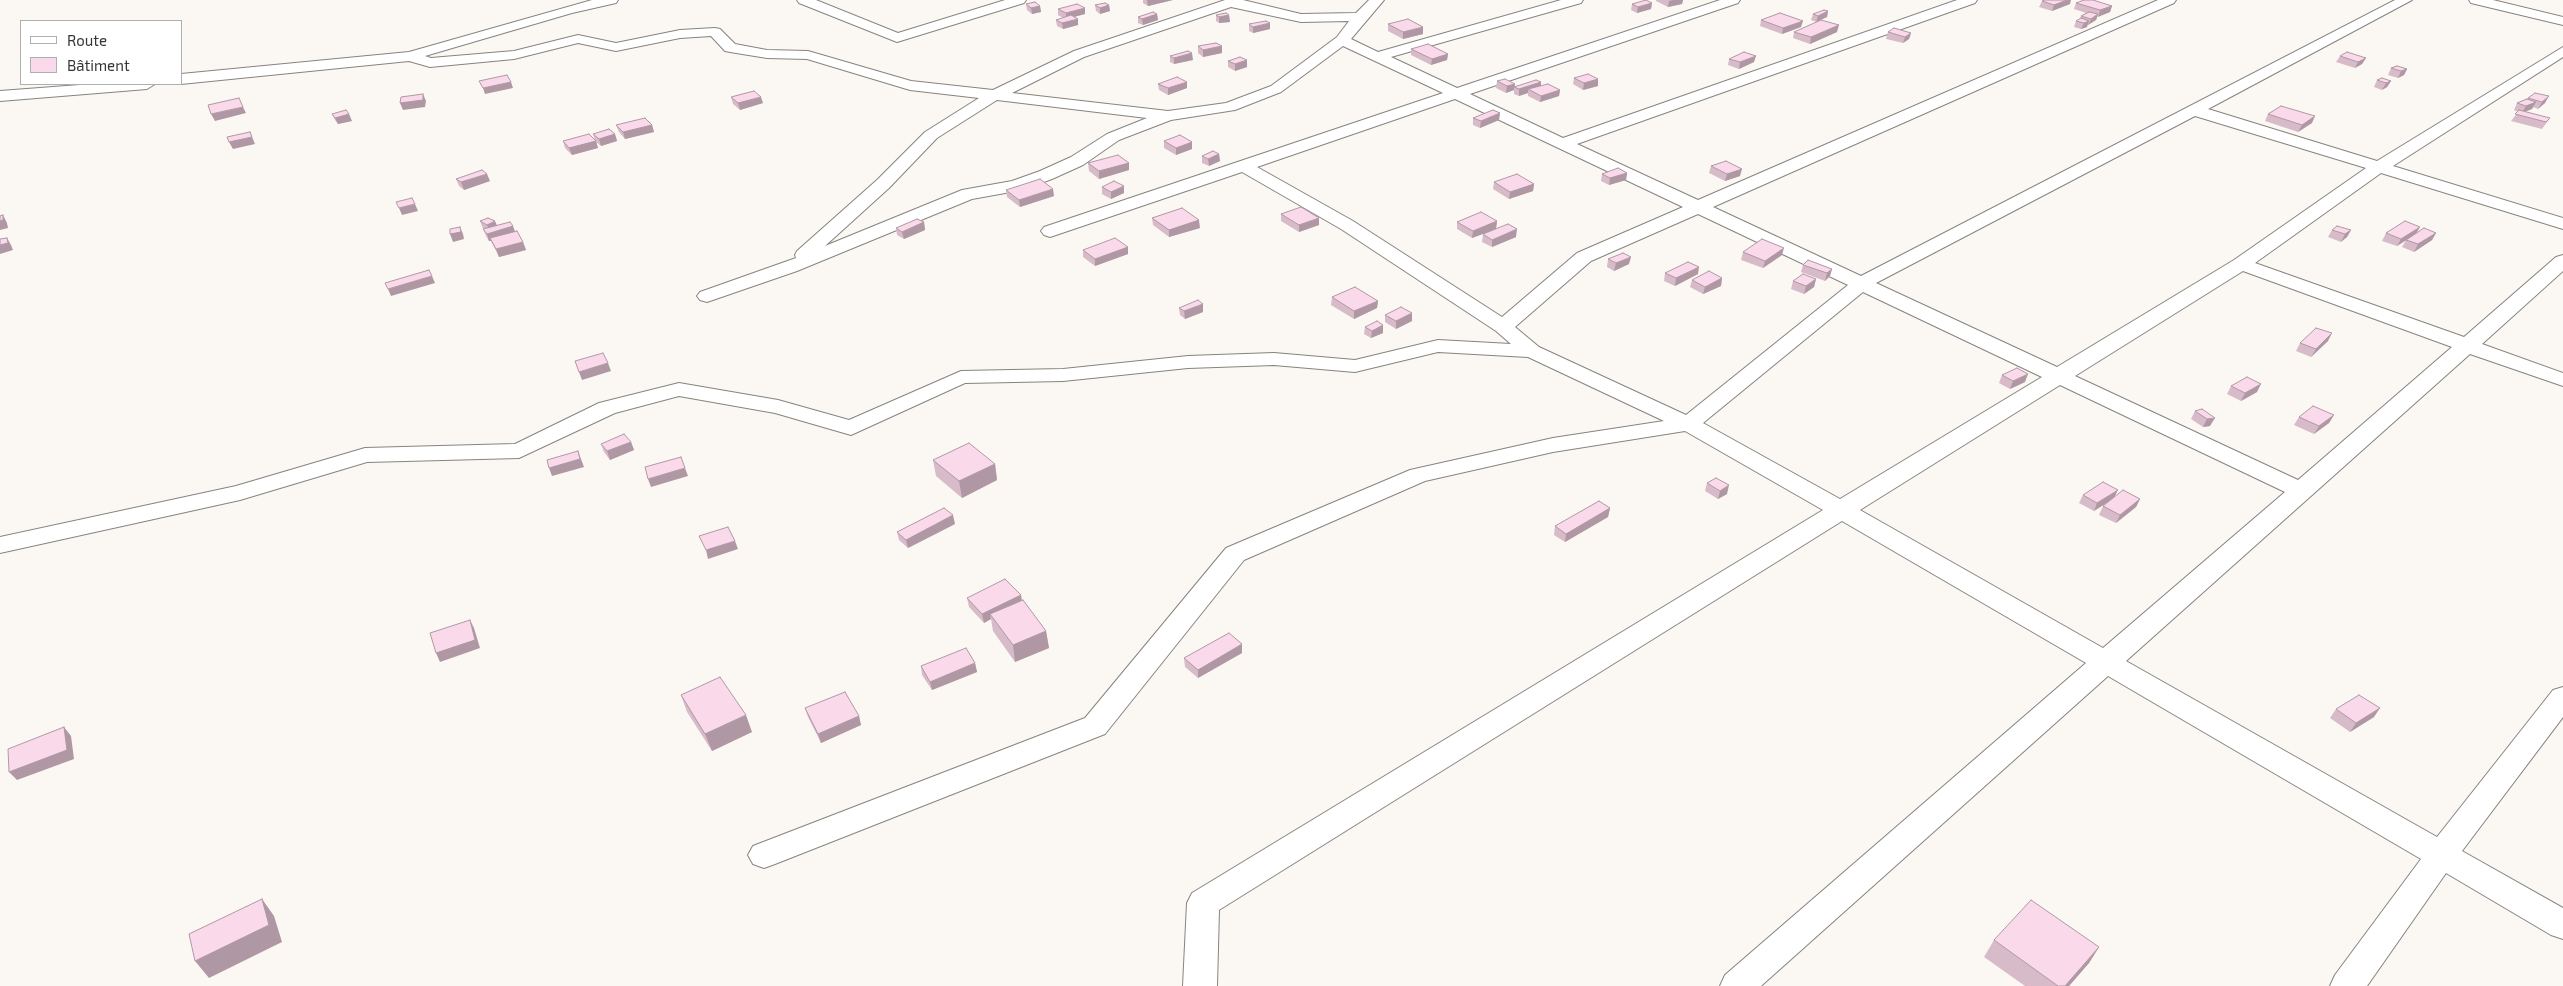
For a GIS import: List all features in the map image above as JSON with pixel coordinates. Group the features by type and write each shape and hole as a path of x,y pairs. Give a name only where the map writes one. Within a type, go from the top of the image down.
{"street":[{"path":"182,80 410,56 569,9 611,0"},
{"path":"804,0 897,38 1020,0"},
{"path":"707,296 790,267 968,194 1016,186 1046,175 1077,160 1113,137 1168,116 1228,107 1276,89 1342,40 1360,17 1377,0"},
{"path":"1379,56 1576,0"},
{"path":"1050,231 1733,0"},
{"path":"1564,143 1970,0"},
{"path":"1502,327 1584,257 2169,0"},
{"path":"764,855 1095,726 1235,554 1418,475 1553,444 1688,424 1862,283 2405,0"},
{"path":"2476,0 2563,21"},
{"path":"790,267 883,184 931,135 993,96 1079,54 1233,1 1301,18 1360,17"},
{"path":"410,56 430,63 514,55 578,39 616,48 680,34 716,32 730,48 767,54 808,55 910,85 1168,116"},
{"path":"1342,40 2303,491"},
{"path":"1200,986 1203,903 2241,264 2379,168 2563,51"},
{"path":"0,96 139,85"},
{"path":"9,110 122,87"},
{"path":"2194,110 2563,224"},
{"path":"1244,166 1347,225 1502,327 1532,351 1688,424 2563,925"},
{"path":"1737,986 2563,261"},
{"path":"2241,264 2563,380"},
{"path":"0,545 240,492 365,455 519,451 607,408 679,389 778,407 851,428 961,377 1063,375 1188,362 1274,359 1355,366 1438,346 1532,351"},
{"path":"2347,986 2441,855 2563,697"}],"building":[{"path":"1646,0 1652,3 1638,7 1632,4"},
{"path":"2067,0 2054,5 2042,1"},
{"path":"2084,0 2093,0 2112,6 2100,10 2076,3"},
{"path":"1035,2 1040,6 1031,8 1026,4"},
{"path":"1105,3 1109,5 1100,8 1095,5"},
{"path":"1077,4 1085,8 1066,13 1058,9"},
{"path":"1824,10 1828,11 1818,16 1813,14"},
{"path":"1153,12 1157,14 1142,19 1138,17"},
{"path":"2089,12 2098,14 2091,19 2081,16"},
{"path":"1226,13 1229,15 1219,17 1216,15"},
{"path":"1780,13 1803,21 1783,28 1761,20"},
{"path":"1071,15 1078,19 1062,23 1056,20"},
{"path":"2081,18 2089,21 2084,23 2076,21"},
{"path":"1408,19 1423,27 1403,32 1388,24"},
{"path":"1821,20 1839,25 1811,37 1794,32"},
{"path":"1266,21 1270,23 1253,27 1249,24"},
{"path":"1894,28 1911,33 1905,37 1888,32"},
{"path":"1216,43 1222,46 1203,50 1198,46"},
{"path":"1428,44 1448,54 1432,59 1411,49"},
{"path":"1188,51 1192,53 1174,58 1170,56"},
{"path":"1744,52 1756,56 1740,62 1729,59"},
{"path":"2347,52 2366,58 2358,62 2340,56"},
{"path":"1240,57 1247,60 1235,64 1228,61"},
{"path":"2397,66 2407,69 2401,71 2391,68"},
{"path":"1588,74 1598,79 1584,83 1574,78"},
{"path":"507,75 511,82 483,88 479,81"},
{"path":"1177,77 1187,82 1168,88 1158,84"},
{"path":"2382,78 2391,81 2386,83 2377,80"},
{"path":"1505,79 1515,84 1507,86 1497,81"},
{"path":"1536,80 1541,82 1519,89 1514,87"},
{"path":"1548,84 1560,90 1541,96 1528,89"},
{"path":"754,91 761,97 738,103 731,97"},
{"path":"2535,93 2549,96 2542,102 2528,98"},
{"path":"423,94 423,100 400,103 401,97"},
{"path":"239,98 243,107 211,114 208,105"},
{"path":"2527,99 2536,102 2526,106 2517,103"},
{"path":"2281,106 2315,116 2302,125 2268,114"},
{"path":"346,110 349,114 335,118 332,114"},
{"path":"1493,110 1500,113 1481,121 1473,118"},
{"path":"2519,110 2550,118 2546,122 2515,114"},
{"path":"645,118 652,125 623,132 616,125"},
{"path":"609,129 615,134 599,139 593,134"},
{"path":"250,132 252,137 229,142 227,137"},
{"path":"589,134 596,141 569,148 563,141"},
{"path":"1180,135 1192,142 1176,148 1164,141"},
{"path":"1213,151 1219,154 1208,159 1202,156"},
{"path":"1118,155 1129,163 1099,171 1088,163"},
{"path":"1726,161 1742,169 1727,174 1711,166"},
{"path":"1618,168 1627,173 1610,178 1602,174"},
{"path":"482,170 487,174 461,182 456,179"},
{"path":"1517,174 1534,184 1510,192 1494,182"},
{"path":"1040,179 1053,189 1019,200 1006,190"},
{"path":"1114,181 1124,186 1111,192 1102,187"},
{"path":"412,198 415,204 399,208 396,202"},
{"path":"1301,207 1319,218 1299,225 1281,214"},
{"path":"1182,208 1199,220 1169,230 1152,218"},
{"path":"1481,212 1497,221 1473,231 1457,222"},
{"path":"488,218 495,221 487,225 480,221"},
{"path":"917,219 924,222 902,232 896,228"},
{"path":"2405,221 2420,227 2401,239 2386,233"},
{"path":"510,222 513,226 487,234 483,229"},
{"path":"1508,224 1517,229 1492,240 1483,234"},
{"path":"2337,226 2351,230 2345,234 2332,230"},
{"path":"460,227 461,232 450,234 450,229"},
{"path":"2424,228 2436,233 2418,244 2406,240"},
{"path":"517,231 523,242 496,249 490,238"},
{"path":"7,238 8,243 0,245 0,239"},
{"path":"1115,238 1128,247 1095,259 1083,250"},
{"path":"1762,239 1784,248 1765,261 1743,252"},
{"path":"1623,253 1631,257 1616,263 1608,259"},
{"path":"1808,260 1832,269 1827,273 1803,265"},
{"path":"1688,262 1699,267 1676,278 1665,273"},
{"path":"429,270 432,276 388,289 385,283"},
{"path":"1709,271 1722,278 1705,287 1692,280"},
{"path":"1803,274 1816,279 1806,286 1793,281"},
{"path":"1355,287 1378,301 1354,311 1332,297"},
{"path":"1198,300 1203,304 1184,311 1179,308"},
{"path":"1401,307 1412,313 1396,321 1385,315"},
{"path":"1377,321 1383,325 1372,331 1365,327"},
{"path":"2316,328 2332,333 2316,349 2300,343"},
{"path":"603,353 608,363 579,372 575,361"},
{"path":"2017,368 2028,374 2013,381 2002,375"},
{"path":"2247,377 2261,384 2245,393 2231,386"},
{"path":"2313,406 2334,415 2319,426 2299,417"},
{"path":"2202,409 2215,418 2207,419 2195,411"},
{"path":"624,434 631,442 607,451 601,444"},
{"path":"969,443 995,464 959,481 933,460"},
{"path":"578,451 580,459 549,468 547,460"},
{"path":"681,457 685,468 648,479 645,467"},
{"path":"1716,478 1729,485 1720,491 1707,483"},
{"path":"2103,482 2118,490 2097,503 2083,495"},
{"path":"2123,490 2140,499 2120,515 2103,506"},
{"path":"1599,501 1610,508 1566,534 1555,526"},
{"path":"944,508 953,515 906,540 897,532"},
{"path":"728,527 735,541 706,550 699,536"},
{"path":"1005,579 1021,595 982,614 967,598"},
{"path":"1023,600 1046,631 1013,645 990,614"},
{"path":"470,620 475,640 436,653 430,633"},
{"path":"1229,633 1242,644 1198,670 1184,658"},
{"path":"966,648 975,663 930,682 921,666"},
{"path":"720,677 746,715 705,734 681,695"},
{"path":"845,692 859,716 818,734 805,708"},
{"path":"2359,695 2380,708 2356,723 2336,709"},
{"path":"64,727 67,750 9,772 8,749"},
{"path":"262,899 269,925 195,961 189,934"},
{"path":"2031,900 2099,947 2065,986 2058,986 1994,940"}]}
